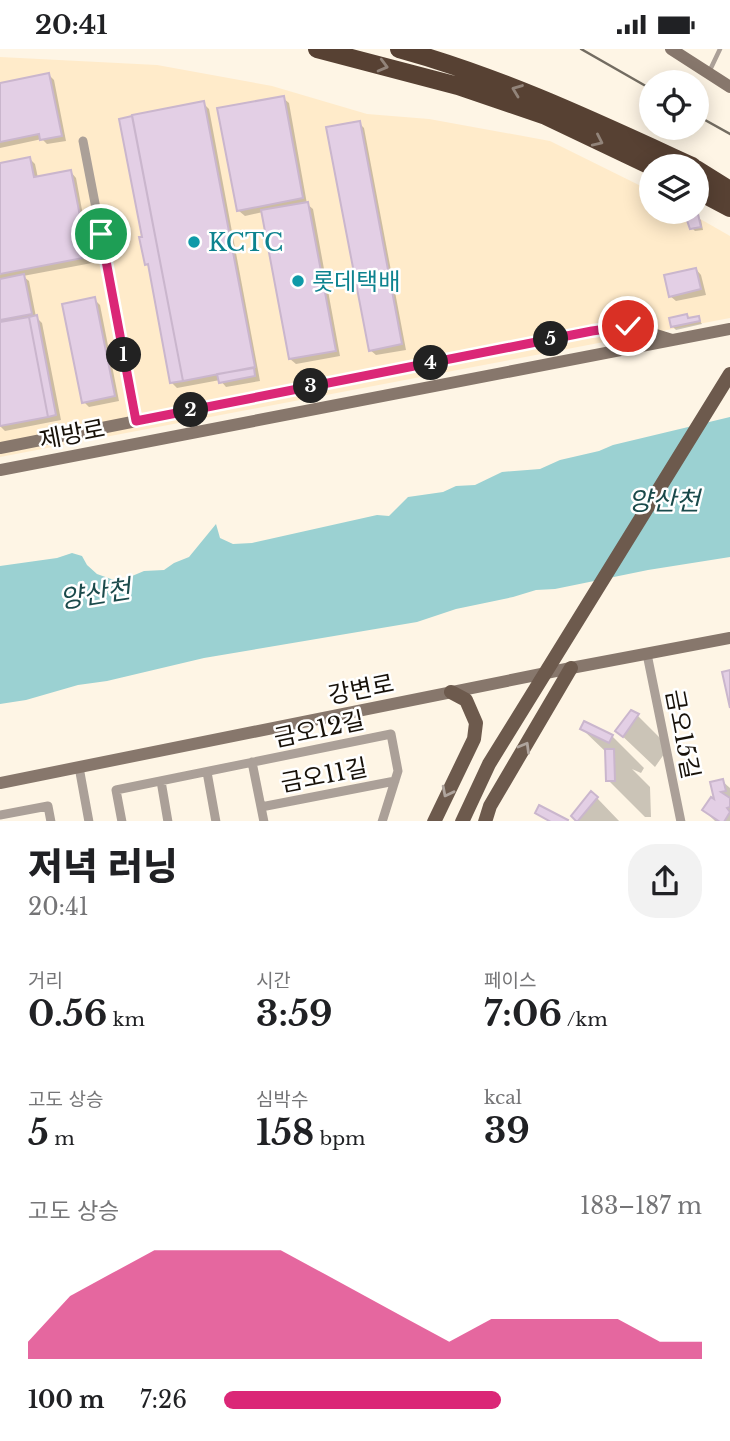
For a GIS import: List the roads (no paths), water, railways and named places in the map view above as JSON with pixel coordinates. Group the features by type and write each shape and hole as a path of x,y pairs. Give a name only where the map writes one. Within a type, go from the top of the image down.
{"highway":[{"path":"317,49 458,86 533,112 639,161"},
{"path":"399,49 445,61 572,111 666,154"},
{"path":"709,177 730,190"},
{"path":"709,197 730,208"}],"main road":[{"path":"462,821 489,764 730,374"},
{"path":"485,821 490,806 571,668"},
{"path":"434,821 474,739 476,723 466,700 451,692"}],"street":[{"path":"671,49 702,70"},
{"path":"709,75 730,87"},
{"path":"83,141 136,421"},
{"path":"0,448 592,331 628,326 673,340"},
{"name":"제방로","path":"0,470 730,329"},
{"name":"강변로","path":"0,783 730,638"},
{"name":"금오15길","path":"647,654 681,821"},
{"name":"금오12길","path":"122,821 116,790 391,734 398,771 382,821"},
{"name":"금오11길","path":"252,762 264,821"},
{"path":"79,767 89,821"},
{"path":"207,772 216,821"},
{"path":"161,781 168,821"},
{"name":"금오11길","path":"261,807 395,781"},
{"path":"0,815 48,806 51,821"}],"lane":[{"path":"709,72 720,49"}],"water":[{"name":"양산천","path":"730,417 730,557 555,589 536,590 456,609 417,622 204,658 0,704 0,566 57,558 72,553 82,556 97,574 111,579 125,579 144,571 164,570 189,557 216,524 220,538 233,544 252,543 377,515 389,516 408,497 443,492 456,486 475,485 502,472 540,469 560,460 613,445"}],"railway":[{"path":"581,49 639,82"},
{"path":"709,122 730,134"}],"place":[{"name":"KCTC","path":"194,242"},
{"name":"롯데택배","path":"298,281"}]}
